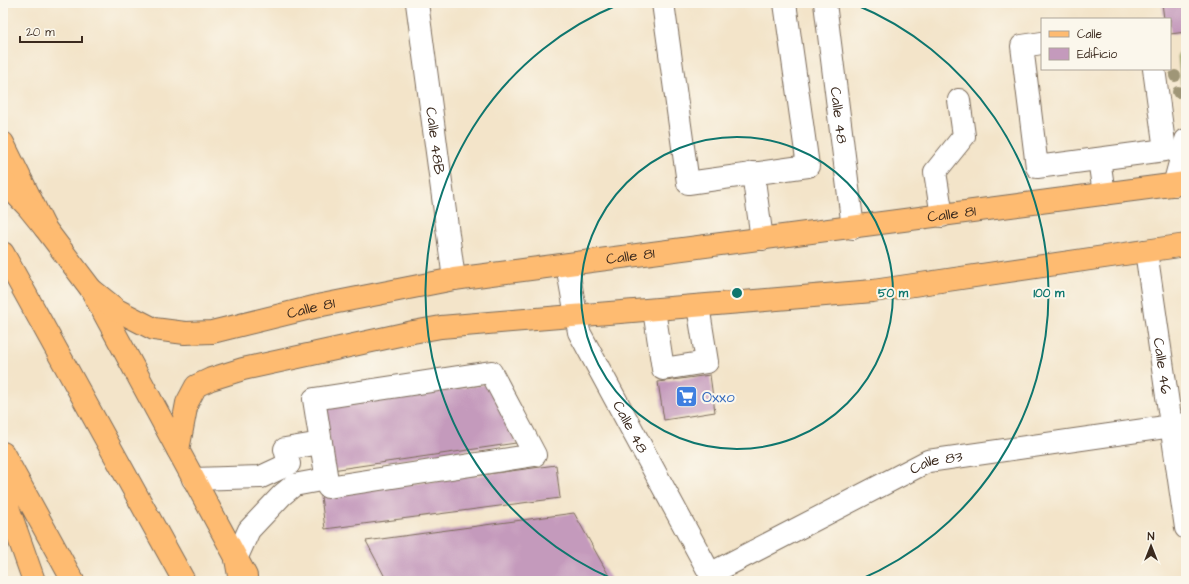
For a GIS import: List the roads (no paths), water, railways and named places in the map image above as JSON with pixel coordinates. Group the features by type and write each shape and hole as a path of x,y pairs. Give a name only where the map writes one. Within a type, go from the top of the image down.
{"main road":[{"path":"3,143 45,228"},
{"path":"3,182 45,228 90,289 248,581"},
{"name":"Calle 81","path":"90,289 117,310 154,329 185,333 212,332 322,305 454,279 1180,184"},
{"path":"178,450 187,403 196,386 211,379 242,369 440,327 873,291 1186,245"},
{"path":"3,253 184,581"},
{"path":"3,454 73,581"},
{"path":"3,493 34,581"},
{"path":"236,559 240,581"}],"street":[{"name":"Calle 48B","path":"417,3 454,279"},
{"path":"663,3 688,183 808,166 786,3"},
{"name":"Calle 48","path":"824,3 852,228"},
{"path":"1041,43 1022,46 1037,167 1165,150 1154,70"},
{"path":"942,216 936,172 964,136 959,100"},
{"path":"1180,184 1186,140"},
{"path":"1100,158 1104,194"},
{"path":"753,173 762,239"},
{"name":"Calle 46","path":"1146,251 1179,425 1186,528"},
{"name":"Calle 48","path":"567,265 579,332 712,577"},
{"path":"654,310 663,369 707,362 698,306"},
{"path":"491,372 534,455 328,487 326,479 314,399 491,372"},
{"name":"Calle 83","path":"712,577 928,461 1179,425"},
{"path":"193,479 261,477 288,464 285,449 321,443"},
{"path":"236,559 249,530 282,495 294,485 326,479"}],"place":[{"name":"Oxxo","path":"687,397"}]}
